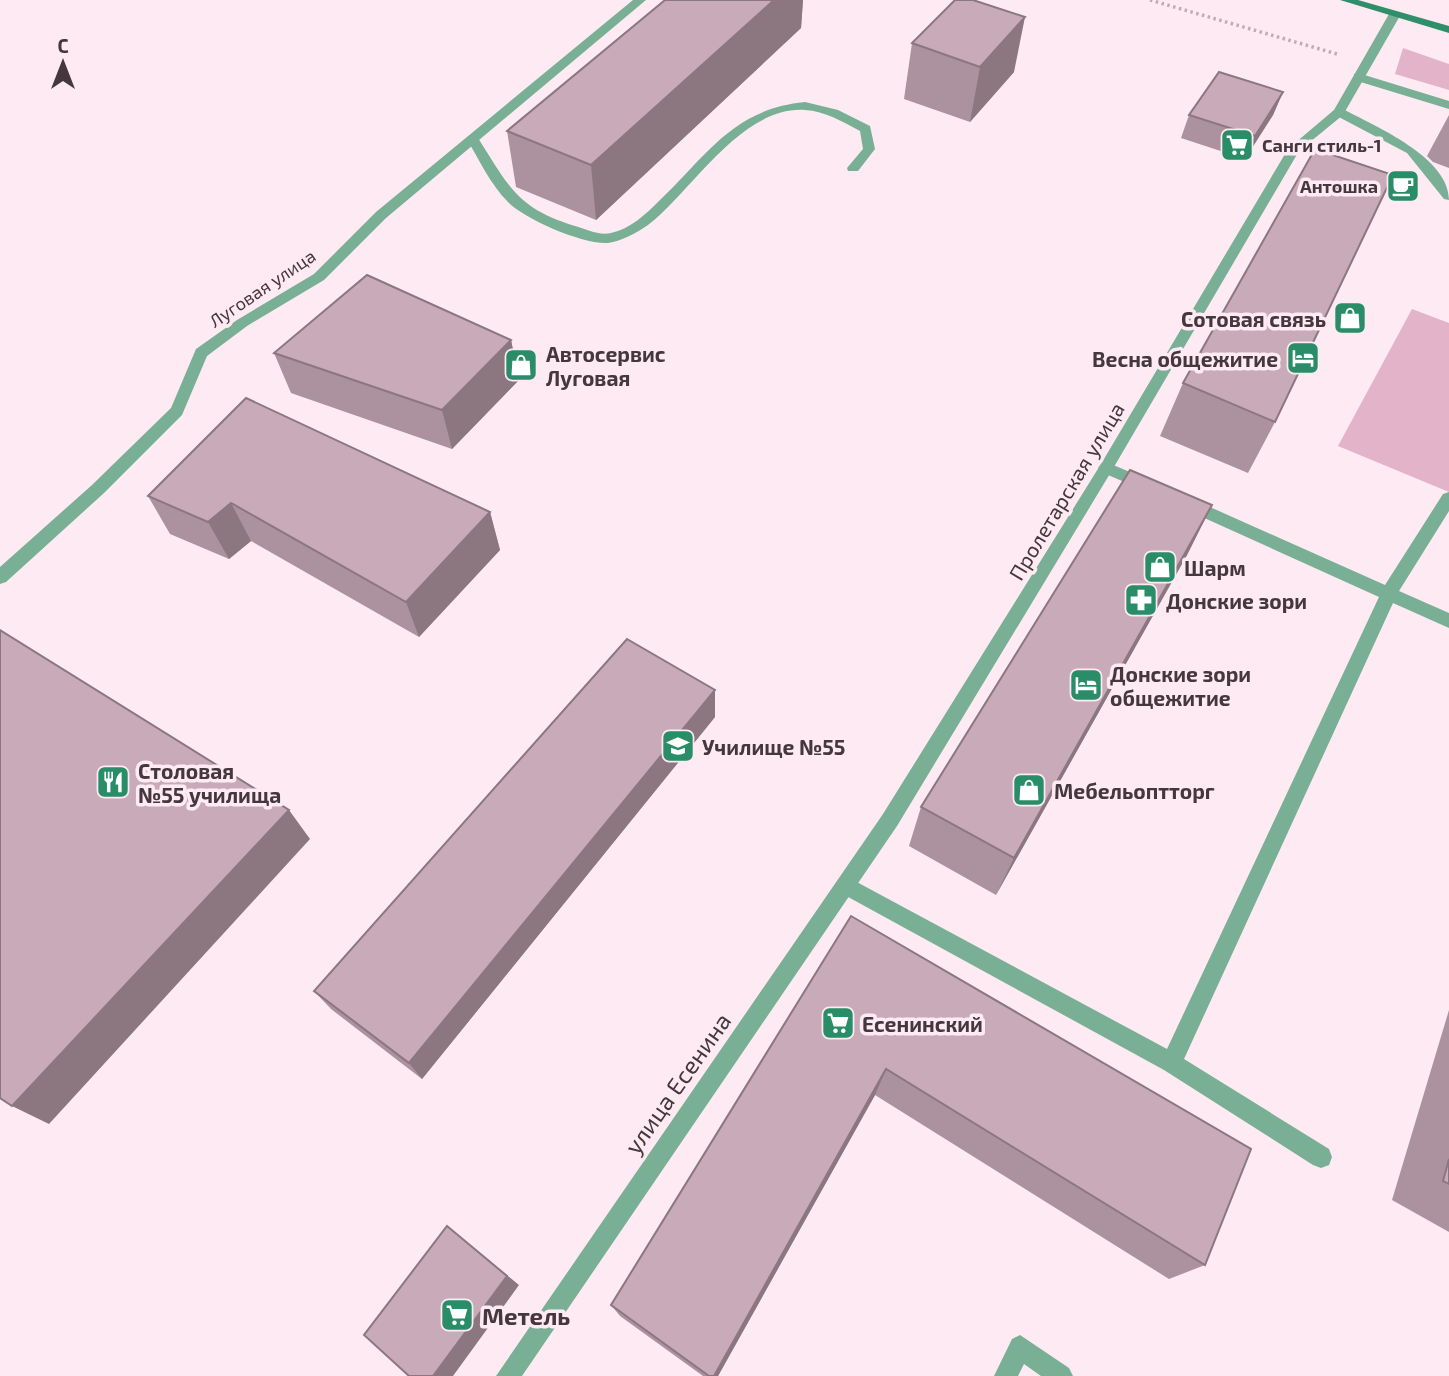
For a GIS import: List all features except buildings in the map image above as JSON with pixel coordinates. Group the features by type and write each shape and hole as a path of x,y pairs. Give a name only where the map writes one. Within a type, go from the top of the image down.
{"main road":[{"path":"1346,0 1449,30"}],"street":[{"name":"Луговая улица","path":"0,577 98,489 177,411 201,352 242,323 319,277 381,215 640,0"},
{"name":"Пролетарская улица","path":"890,820 1106,468 1294,149 1339,111 1395,13"},
{"path":"1362,70 1449,105"},
{"path":"472,138 511,201 540,222 607,239 644,225 741,125 766,111 808,106 844,115 866,129 869,149 853,168"},
{"path":"1339,111 1411,150 1449,196"},
{"path":"1106,468 1449,621"},
{"path":"1171,1063 1389,593 1449,498"},
{"name":"улица Есенина","path":"509,1376 890,820"},
{"path":"846,886 1171,1063 1321,1157"},
{"path":"1006,1376 1020,1347 1061,1376"}],"path":[{"path":"1150,0 1362,70"}],"shaded area":[{"path":"1403,48 1449,64 1449,90 1395,74"},
{"path":"1412,309 1449,323 1449,492 1338,446"}],"place":[{"name":"Санги стиль-1","path":"1237,145"},
{"name":"Антошка","path":"1403,186"},
{"name":"Сотовая связь","path":"1350,318"},
{"name":"Весна общежитие","path":"1303,358"},
{"name":"Автосервис Луговая","path":"521,365"},
{"name":"Шарм","path":"1160,567"},
{"name":"Донские зори","path":"1141,600"},
{"name":"Донские зори общежитие","path":"1086,685"},
{"name":"Училище №55","path":"678,746"},
{"name":"Столовая №55 училища","path":"113,782"},
{"name":"Мебельоптторг","path":"1029,790"},
{"name":"Есенинский","path":"838,1023"},
{"name":"Метель","path":"457,1315"}]}
